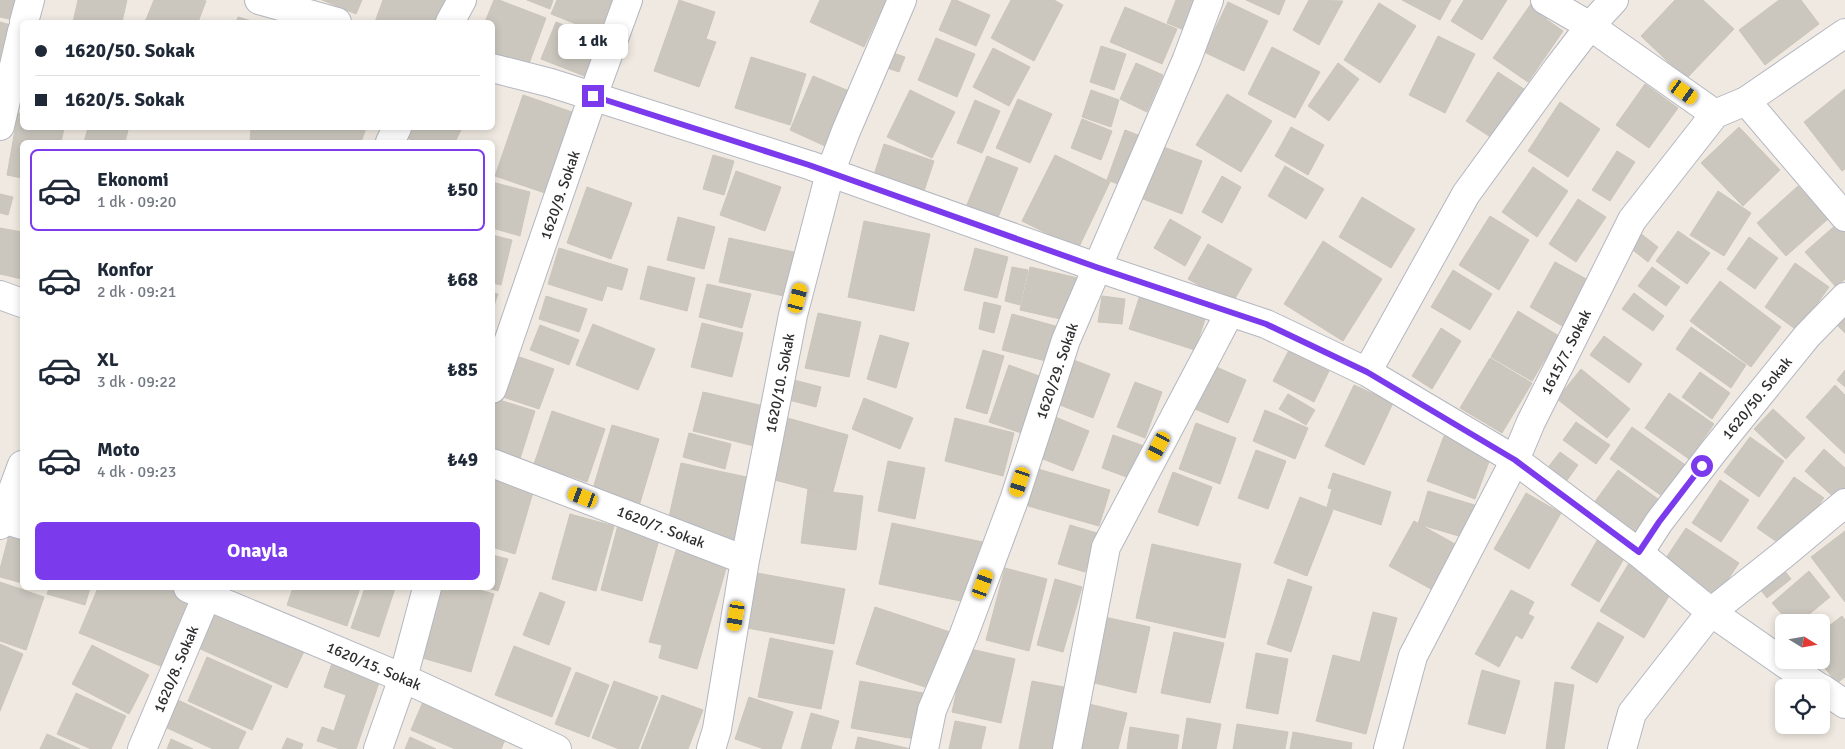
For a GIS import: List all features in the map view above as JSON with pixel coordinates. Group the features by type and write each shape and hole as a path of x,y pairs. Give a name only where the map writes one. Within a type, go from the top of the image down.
{"street":[{"path":"25,20 30,0"},
{"path":"259,0 331,20"},
{"path":"451,20 462,0"},
{"name":"1620/9. Sokak","path":"495,381 628,0"},
{"name":"1620/10. Sokak","path":"711,749 717,729 745,560 794,315 830,173 902,0"},
{"name":"1620/29. Sokak","path":"924,749 932,710 971,616 1014,500 1066,340 1186,59 1209,0"},
{"path":"1545,0 1590,26 1715,114"},
{"path":"1367,372 1466,194 1590,26 1614,0"},
{"name":"1615/7. Sokak","path":"1388,749 1413,656 1515,460 1531,422 1632,220 1715,114 1746,101 1845,33"},
{"path":"0,126 20,40"},
{"path":"495,69 593,96 830,173 1096,267 1266,324 1367,372 1515,460 1639,552 1711,612 1808,679"},
{"path":"1746,101 1845,217"},
{"path":"0,295 20,302"},
{"name":"1620/50. Sokak","path":"1639,552 1659,522 1807,336 1845,297"},
{"path":"1067,749 1106,547 1230,312"},
{"name":"1620/7. Sokak","path":"495,463 745,560"},
{"path":"6,522 20,472"},
{"path":"1622,749 1632,712 1711,612 1845,503"},
{"name":"1620/15. Sokak","path":"201,590 402,678 557,749"},
{"name":"1620/8. Sokak","path":"142,749 201,590"},
{"path":"378,749 402,678 426,590"},
{"path":"1830,694 1845,704"}],"building":[{"path":"0,0 19,0 14,20 0,17"},
{"path":"78,0 127,0 122,20 73,20"},
{"path":"154,0 206,1 199,20 146,20"},
{"path":"322,0 362,0 356,14"},
{"path":"383,0 449,0 441,20 376,20"},
{"path":"494,0 499,0 546,18 527,69 495,57 495,20 486,20"},
{"path":"527,0 553,0 550,9"},
{"path":"557,0 616,0 612,38 551,14"},
{"path":"679,0 715,12 706,39 716,42 699,87 654,71"},
{"path":"820,0 886,0 864,47 810,22"},
{"path":"952,0 990,15 976,46 939,30"},
{"path":"1011,0 1054,0 1063,5 1034,61 991,38"},
{"path":"1176,0 1193,0 1200,3 1189,32 1167,23"},
{"path":"1246,0 1285,0 1279,15"},
{"path":"1309,0 1343,1 1319,45 1293,30"},
{"path":"1402,0 1451,0 1440,20"},
{"path":"1464,0 1507,0 1482,40 1451,21"},
{"path":"1675,0 1703,0 1734,29 1686,79 1641,36"},
{"path":"1779,0 1801,0 1819,24 1765,65 1739,30"},
{"path":"1533,1 1550,13 1546,19 1563,31 1528,82 1493,58"},
{"path":"1228,2 1268,21 1244,71 1204,52"},
{"path":"1379,3 1416,26 1380,83 1344,60"},
{"path":"1125,7 1177,29 1162,64 1110,42"},
{"path":"238,17 248,20 237,20"},
{"path":"0,22 11,25 0,63"},
{"path":"556,22 602,40 587,77 541,59"},
{"path":"1438,36 1475,54 1445,113 1409,95"},
{"path":"936,38 975,54 957,97 918,80"},
{"path":"1101,46 1126,54 1114,90 1090,82"},
{"path":"1272,47 1320,72 1295,118 1248,94"},
{"path":"993,48 1030,67 1009,106 973,87"},
{"path":"893,53 905,57 899,72 887,68"},
{"path":"751,57 806,74 790,125 735,108"},
{"path":"1136,63 1163,75 1147,112 1120,99"},
{"path":"1338,63 1359,79 1329,121 1308,106"},
{"path":"1498,72 1527,91 1495,140 1466,121"},
{"path":"813,76 849,91 825,146 790,130"},
{"path":"1645,84 1678,108 1649,148 1616,125"},
{"path":"1845,89 1845,169 1842,171 1804,122"},
{"path":"910,90 955,112 932,158 887,137"},
{"path":"1091,90 1119,100 1111,127 1082,117"},
{"path":"1227,94 1272,121 1241,172 1196,145"},
{"path":"523,95 575,113 548,194 495,176"},
{"path":"1018,99 1052,114 1030,163 996,148"},
{"path":"975,100 1000,111 982,153 957,143"},
{"path":"1560,102 1600,129 1568,177 1528,151"},
{"path":"18,113 20,114 20,130 64,130 61,140 20,140 20,178 7,175"},
{"path":"1082,119 1112,131 1101,160 1071,148"},
{"path":"1291,127 1324,145 1308,175 1275,156"},
{"path":"1739,127 1780,170 1743,206 1701,163"},
{"path":"87,130 128,130 126,140 85,140"},
{"path":"251,130 365,130 362,140 250,140"},
{"path":"406,130 461,130 456,140 412,140 403,136"},
{"path":"1125,130 1143,137 1126,187 1107,180"},
{"path":"884,144 934,161 922,197 872,181"},
{"path":"1158,145 1202,161 1182,214 1138,197"},
{"path":"1617,151 1635,162 1610,201 1592,190"},
{"path":"713,155 734,161 724,195 703,189"},
{"path":"1055,155 1110,182 1078,249 1022,221"},
{"path":"987,156 1018,168 997,220 966,207"},
{"path":"1285,166 1324,189 1306,219 1268,196"},
{"path":"1533,167 1568,191 1537,237 1502,212"},
{"path":"736,171 781,187 765,231 720,215"},
{"path":"1222,176 1241,187 1222,223 1202,212"},
{"path":"495,183 530,192 520,236 495,229"},
{"path":"1798,186 1828,219 1786,256 1757,223"},
{"path":"587,187 632,203 611,259 567,243"},
{"path":"1718,191 1751,213 1724,256 1690,235"},
{"path":"0,194 13,197 8,215 0,213"},
{"path":"1362,197 1415,229 1391,268 1339,237"},
{"path":"1578,199 1606,217 1576,262 1549,244"},
{"path":"1490,216 1529,240 1499,290 1459,265"},
{"path":"678,217 715,227 704,269 667,260"},
{"path":"1170,219 1201,237 1185,266 1154,248"},
{"path":"864,221 930,234 914,311 848,297"},
{"path":"1838,223 1845,231 1845,279 1836,287 1805,252"},
{"path":"0,228 20,232 20,279 0,274"},
{"path":"1678,231 1710,253 1687,284 1656,261"},
{"path":"1640,233 1658,247 1648,262 1629,247"},
{"path":"495,236 512,240 501,285 495,284"},
{"path":"1749,237 1778,258 1755,289 1727,269"},
{"path":"729,238 794,252 784,296 719,282"},
{"path":"1323,241 1382,279 1343,341 1284,304"},
{"path":"1208,244 1252,269 1232,304 1188,279"},
{"path":"559,248 628,269 622,290 607,286 602,301 548,284"},
{"path":"975,248 1008,257 997,298 964,290"},
{"path":"1555,262 1590,281 1564,327 1530,307"},
{"path":"1795,263 1829,287 1798,331 1765,307"},
{"path":"648,266 695,278 687,311 640,299"},
{"path":"1012,267 1028,270 1020,305 1005,301"},
{"path":"1030,267 1078,278 1069,321 1020,310"},
{"path":"1652,267 1680,287 1666,306 1638,286"},
{"path":"1453,270 1492,294 1470,330 1431,307"},
{"path":"1720,281 1781,327 1751,367 1690,321"},
{"path":"707,284 751,294 742,328 699,317"},
{"path":"1141,292 1207,313 1195,350 1129,329"},
{"path":"1634,293 1664,316 1653,331 1622,309"},
{"path":"546,296 587,309 579,332 539,319"},
{"path":"1102,296 1125,299 1122,324 1098,322"},
{"path":"984,302 1001,306 994,333 979,329"},
{"path":"1518,311 1559,336 1532,381 1491,357"},
{"path":"818,313 861,322 849,377 805,368"},
{"path":"1012,314 1059,327 1050,362 1002,350"},
{"path":"1845,315 1845,333 1836,324"},
{"path":"702,323 743,333 732,377 691,367"},
{"path":"593,324 655,349 638,390 576,365"},
{"path":"540,325 579,340 569,365 530,350"},
{"path":"1691,327 1746,365 1731,388 1676,349"},
{"path":"1441,328 1461,341 1432,389 1412,376"},
{"path":"880,335 909,343 896,388 867,379"},
{"path":"1604,336 1642,364 1629,383 1590,355"},
{"path":"983,350 1004,356 987,414 966,408"},
{"path":"1289,350 1329,371 1314,402 1273,381"},
{"path":"514,355 554,369 539,409 500,396"},
{"path":"1490,358 1532,383 1502,433 1460,408"},
{"path":"1071,359 1110,374 1093,418 1055,403"},
{"path":"1009,365 1050,380 1030,436 989,422"},
{"path":"1214,366 1246,380 1228,423 1195,409"},
{"path":"1581,369 1630,409 1607,438 1557,399"},
{"path":"1845,370 1845,387 1837,380"},
{"path":"1700,372 1730,393 1712,419 1682,397"},
{"path":"794,380 821,387 816,407 789,400"},
{"path":"1135,382 1162,392 1145,438 1117,427"},
{"path":"1354,385 1393,403 1364,465 1325,446"},
{"path":"1835,385 1845,395 1845,454 1806,417"},
{"path":"703,392 764,406 754,446 693,431"},
{"path":"1669,393 1714,424 1689,459 1645,428"},
{"path":"1288,394 1315,410 1306,425 1279,409"},
{"path":"864,398 913,418 900,449 852,429"},
{"path":"495,399 535,411 519,462 495,455"},
{"path":"1773,409 1805,438 1786,459 1754,429"},
{"path":"1265,410 1308,428 1295,459 1253,441"},
{"path":"552,411 605,429 587,482 534,464"},
{"path":"1053,416 1089,431 1073,471 1038,457"},
{"path":"784,417 848,435 832,495 767,478"},
{"path":"955,418 1014,433 1003,476 945,461"},
{"path":"1576,422 1610,445 1596,464 1563,440"},
{"path":"1196,423 1236,438 1220,484 1179,469"},
{"path":"612,425 659,439 639,506 592,492"},
{"path":"1632,427 1691,469 1669,501 1610,459"},
{"path":"689,433 731,444 725,469 683,457"},
{"path":"1113,435 1144,446 1132,479 1102,468"},
{"path":"1444,436 1492,454 1475,499 1427,481"},
{"path":"1750,437 1784,461 1759,497 1724,472"},
{"path":"1824,449 1845,468 1845,491 1837,500 1805,471"},
{"path":"1256,450 1286,461 1268,509 1238,498"},
{"path":"1560,452 1578,465 1565,483 1546,470"},
{"path":"888,461 925,468 915,519 878,511"},
{"path":"681,463 751,478 737,542 667,526"},
{"path":"1038,469 1110,490 1099,526 1028,506"},
{"path":"1618,470 1658,499 1632,536 1591,507"},
{"path":"1173,472 1212,487 1198,526 1158,512"},
{"path":"1333,473 1391,492 1381,525 1327,507 1332,489 1328,488"},
{"path":"1794,477 1824,498 1787,549 1757,528"},
{"path":"495,478 534,489 515,554 495,548"},
{"path":"1720,480 1749,500 1721,542 1692,523"},
{"path":"808,489 863,496 856,550 801,543"},
{"path":"1428,491 1478,506 1469,539 1418,524"},
{"path":"1526,493 1561,513 1529,569 1494,549"},
{"path":"1300,497 1333,510 1307,576 1274,563"},
{"path":"570,514 614,526 596,591 552,579"},
{"path":"1414,521 1455,544 1431,589 1389,566"},
{"path":"892,523 983,542 970,603 879,584"},
{"path":"618,525 660,536 642,601 601,590"},
{"path":"1070,525 1097,533 1085,572 1058,564"},
{"path":"1686,528 1739,563 1717,596 1664,561"},
{"path":"10,531 20,534 20,582 0,577 0,569"},
{"path":"1845,531 1845,602 1811,557"},
{"path":"1598,539 1626,555 1599,602 1571,585"},
{"path":"1152,544 1241,564 1225,638 1136,618"},
{"path":"676,550 727,565 697,669 659,658 662,645 649,642"},
{"path":"495,556 508,559 498,591 495,590"},
{"path":"1631,560 1675,586 1644,638 1600,611"},
{"path":"1780,565 1791,579 1767,598 1756,584"},
{"path":"1005,568 1047,579 1029,651 986,640"},
{"path":"1809,571 1830,597 1810,614 1782,614 1772,603"},
{"path":"757,573 845,589 834,644 747,628"},
{"path":"1055,579 1082,587 1063,652 1037,645"},
{"path":"1288,579 1312,587 1291,652 1267,644"},
{"path":"0,582 44,597 26,650 0,641"},
{"path":"48,590 89,590 85,605 47,594"},
{"path":"97,590 176,590 197,599 168,669 79,633"},
{"path":"292,590 359,590 347,626 287,605"},
{"path":"364,590 394,590 379,637 351,628"},
{"path":"430,590 479,590 494,594 471,672 412,655"},
{"path":"1511,590 1534,602 1528,614 1534,617 1522,639 1516,635 1499,667 1475,654"},
{"path":"540,592 565,602 549,645 523,635"},
{"path":"214,606 306,647 287,688 196,647"},
{"path":"875,607 950,632 931,689 856,664"},
{"path":"1373,612 1397,618 1366,734 1316,721 1333,655 1360,662"},
{"path":"1100,616 1150,627 1136,693 1086,681"},
{"path":"1842,616 1845,620 1845,677 1837,683 1825,669 1830,669 1830,625"},
{"path":"1598,622 1624,637 1597,683 1571,668"},
{"path":"1174,632 1224,643 1210,703 1161,693"},
{"path":"770,638 833,651 821,709 758,697"},
{"path":"0,644 23,654 0,711"},
{"path":"92,645 149,675 129,714 72,684"},
{"path":"514,646 571,668 552,717 495,695"},
{"path":"966,648 1015,659 1001,723 952,712"},
{"path":"1256,653 1288,659 1278,714 1246,708"},
{"path":"207,657 272,686 252,730 188,701"},
{"path":"333,660 381,677 356,749 340,749 317,741 322,727 334,731 346,695 324,687"},
{"path":"1482,670 1520,681 1505,734 1468,724"},
{"path":"576,672 609,685 589,737 555,724"},
{"path":"614,681 658,697 638,749 619,749 592,738"},
{"path":"860,681 923,693 915,739 851,728"},
{"path":"1032,681 1069,688 1057,749 1019,749"},
{"path":"1555,682 1574,685 1564,749 1546,749"},
{"path":"76,693 126,716 111,749 91,749 57,734"},
{"path":"662,695 703,710 688,749 641,749"},
{"path":"425,697 508,733 501,749 455,749 411,730"},
{"path":"749,697 793,712 781,749 764,749 735,739"},
{"path":"178,700 246,732 238,749 213,749 165,727"},
{"path":"1089,704 1127,713 1118,749 1081,749"},
{"path":"811,713 839,721 831,749 801,749"},
{"path":"1187,718 1221,724 1216,749 1182,749"},
{"path":"955,721 986,727 981,749 949,749"},
{"path":"1237,724 1288,732 1285,749 1233,749"},
{"path":"1130,727 1179,735 1177,749 1127,749"},
{"path":"1293,732 1352,743 1351,749 1290,749"},
{"path":"47,734 80,749 40,749"},
{"path":"410,737 436,749 405,749"},
{"path":"858,737 911,749 855,749"},
{"path":"287,738 303,744 301,749 282,749"},
{"path":"171,739 193,749 167,749"}],"route":[{"path":"593,96 809,165 1096,267 1266,324 1367,372 1515,460 1639,552 1659,522 1702,466"}]}
